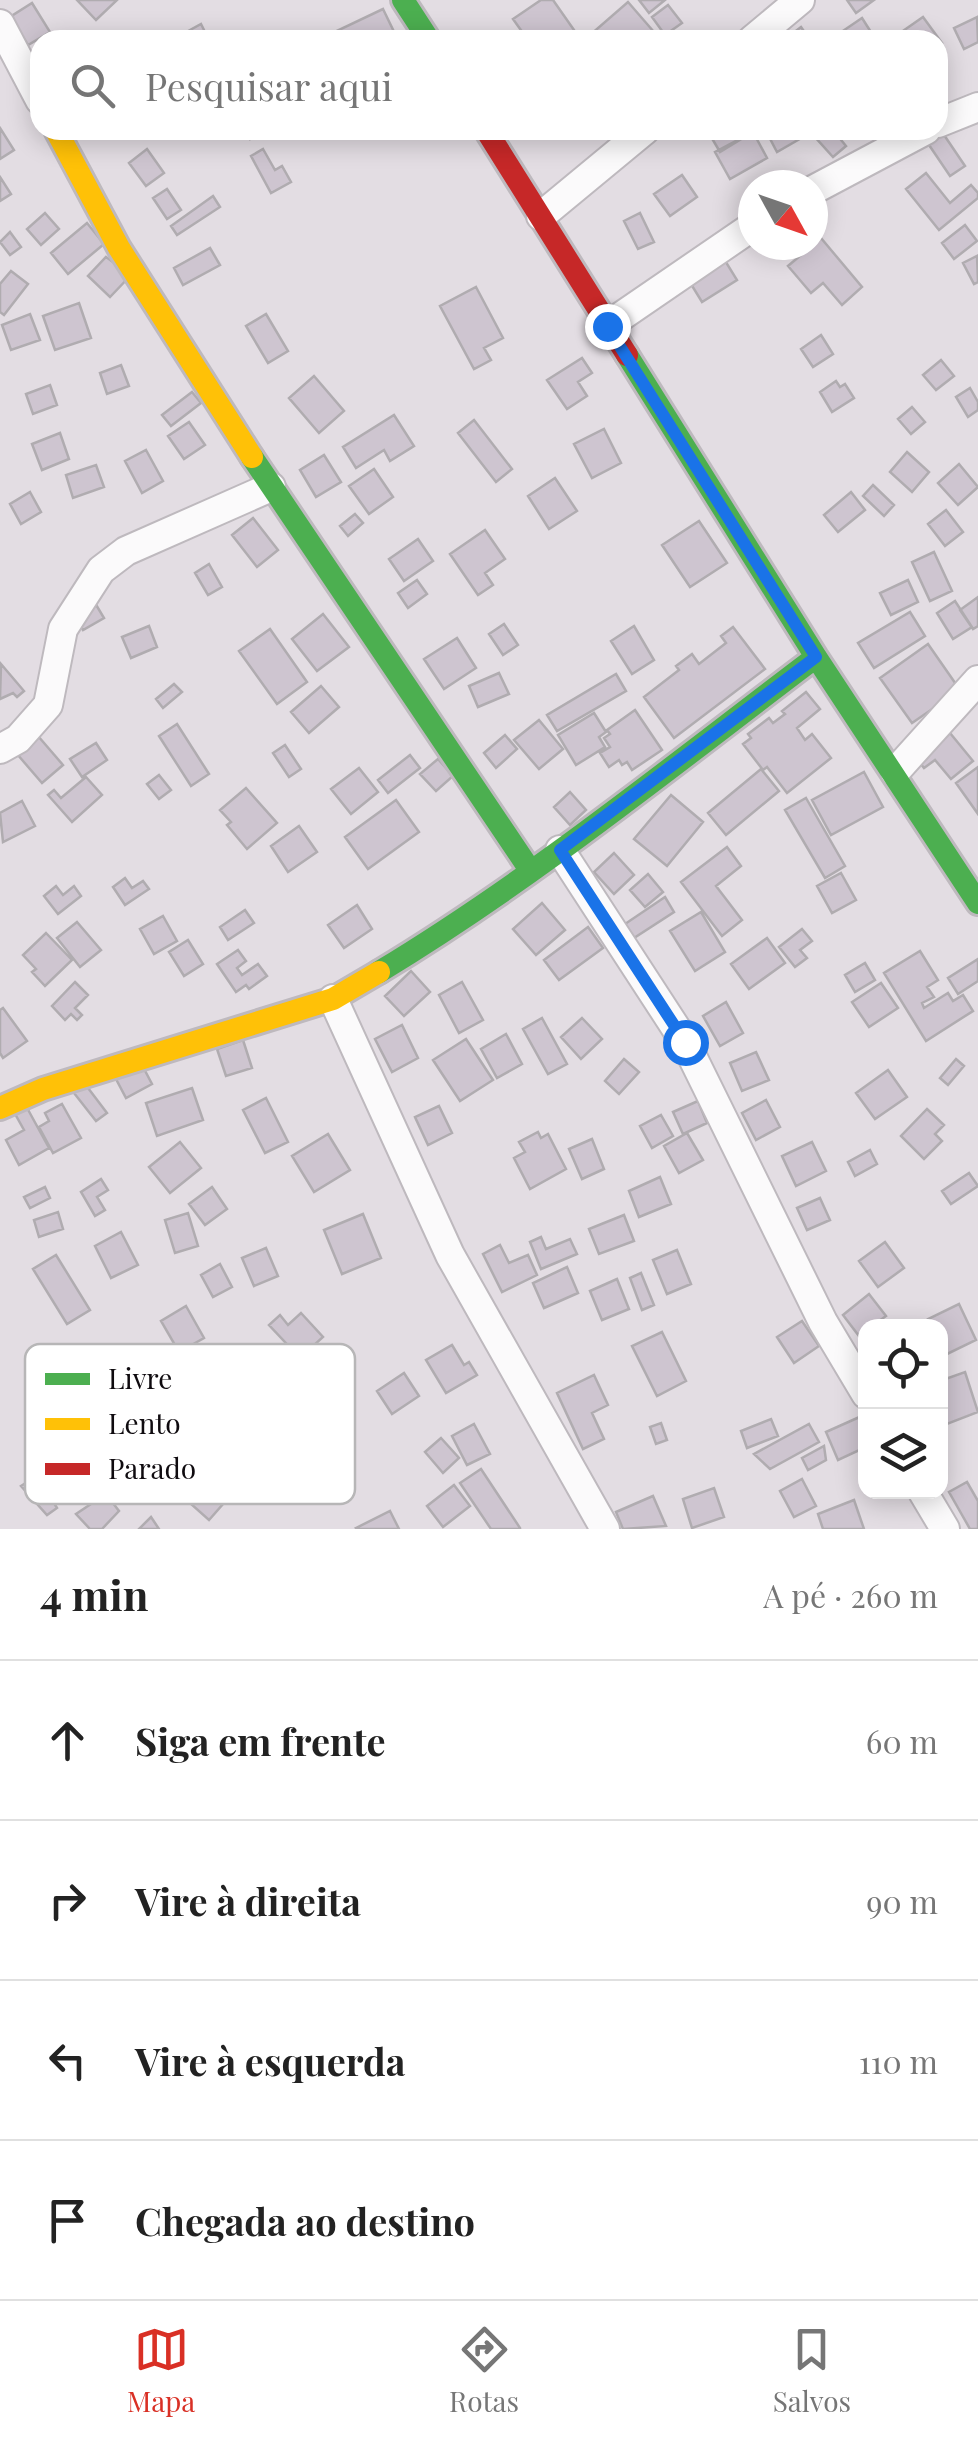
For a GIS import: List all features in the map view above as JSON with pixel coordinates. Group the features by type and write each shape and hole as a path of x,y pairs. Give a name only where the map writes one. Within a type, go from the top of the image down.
{"street":[{"path":"403,0 422,30"},
{"path":"764,30 800,0"},
{"path":"0,24 30,81"},
{"path":"948,120 978,107"},
{"path":"61,140 119,248 271,487 530,870"},
{"path":"492,140 816,657 978,903"},
{"path":"541,216 632,140"},
{"path":"828,182 907,140"},
{"path":"607,326 738,236"},
{"path":"0,749 36,724 48,705 63,629 101,570 126,551 271,487"},
{"path":"0,1108 43,1089 334,999 432,939 560,850 816,657"},
{"path":"895,772 978,680"},
{"path":"560,850 685,1042 823,1322 858,1381"},
{"path":"334,999 450,1255 605,1529"},
{"path":"927,1499 945,1529"}],"building":[{"path":"77,0 117,0 96,20"},
{"path":"541,0 553,0 574,30 521,30 513,19"},
{"path":"639,0 665,0 649,13"},
{"path":"847,0 874,0 856,13"},
{"path":"628,2 652,30 596,30"},
{"path":"32,3 49,30 30,30 28,45 10,17"},
{"path":"668,5 682,23 672,30 661,30 652,17"},
{"path":"383,9 393,30 339,30"},
{"path":"923,17 932,30 904,30"},
{"path":"977,17 978,42 964,49 954,28"},
{"path":"862,18 870,30 844,30"},
{"path":"0,128 14,150 0,159"},
{"path":"713,140 740,140 720,152"},
{"path":"738,140 757,140 767,158 746,170 738,170 730,179 715,152"},
{"path":"771,140 798,140 777,152"},
{"path":"818,140 841,140 846,146 833,157"},
{"path":"926,140 947,140 965,166 950,176"},
{"path":"147,149 164,173 146,186 129,163"},
{"path":"263,149 275,170 282,166 291,182 271,193 251,156"},
{"path":"926,173 950,203 971,185 978,193 978,198 939,230 906,189"},
{"path":"682,175 697,197 670,216 654,194"},
{"path":"0,177 11,194 0,201"},
{"path":"167,189 181,210 167,219 153,198"},
{"path":"213,196 220,207 177,235 171,226"},
{"path":"45,213 59,229 41,245 27,229"},
{"path":"640,213 654,242 638,249 624,221"},
{"path":"87,223 104,244 68,274 51,253"},
{"path":"965,225 977,241 954,259 942,243"},
{"path":"10,232 21,247 10,255 0,242"},
{"path":"828,246 862,287 842,305 823,283 811,293 788,266 795,260 828,260"},
{"path":"210,248 220,265 183,285 174,268"},
{"path":"721,254 737,280 702,302 686,276"},
{"path":"977,256 978,282 974,284 963,263"},
{"path":"106,257 131,275 110,297 88,276"},
{"path":"11,271 28,284 4,315 0,312 0,284"},
{"path":"476,287 503,338 484,348 491,360 474,369 440,306"},
{"path":"79,303 91,338 55,350 43,316"},
{"path":"30,314 40,340 11,350 2,325"},
{"path":"266,314 288,351 268,363 246,326"},
{"path":"821,335 833,354 813,367 801,349"},
{"path":"582,358 592,373 578,382 587,396 567,409 547,380"},
{"path":"941,360 954,376 936,390 923,375"},
{"path":"121,365 129,386 107,394 100,373"},
{"path":"314,376 344,411 319,433 289,398"},
{"path":"836,381 840,387 845,384 854,398 832,412 820,392"},
{"path":"50,385 57,405 33,414 26,394"},
{"path":"970,388 978,410 968,417 956,397"},
{"path":"192,392 201,403 171,426 162,415"},
{"path":"912,407 925,422 911,434 898,419"},
{"path":"394,415 414,446 390,461 384,450 356,468 343,447"},
{"path":"474,420 512,469 496,482 458,433"},
{"path":"189,422 205,445 184,459 168,436"},
{"path":"604,429 621,463 592,478 574,444"},
{"path":"60,433 69,459 42,470 32,444"},
{"path":"146,450 163,481 142,493 125,461"},
{"path":"907,452 929,472 912,492 890,472"},
{"path":"324,455 341,482 316,497 300,470"},
{"path":"959,464 978,487 958,505 938,483"},
{"path":"96,465 104,487 73,498 66,475"},
{"path":"374,469 393,497 369,514 349,486"},
{"path":"555,478 577,511 549,529 528,496"},
{"path":"873,485 894,505 884,516 863,496"},
{"path":"30,492 41,512 21,524 10,504"},
{"path":"851,492 865,510 838,532 824,515"},
{"path":"946,510 963,532 945,546 928,524"},
{"path":"355,514 363,523 348,536 340,526"},
{"path":"253,518 278,550 257,567 232,535"},
{"path":"699,521 727,563 690,587 662,545"},
{"path":"485,530 505,559 485,573 493,585 478,595 450,554"},
{"path":"418,539 433,561 404,581 389,559"},
{"path":"934,552 952,591 930,601 912,562"},
{"path":"209,564 222,587 208,595 195,573"},
{"path":"417,580 427,594 408,608 398,593"},
{"path":"908,580 918,602 891,615 880,593"},
{"path":"978,597 978,626 973,629 960,610"},
{"path":"955,601 972,627 953,639 937,613"},
{"path":"95,603 104,618 83,630 74,616"},
{"path":"910,612 925,636 874,668 858,643"},
{"path":"323,614 349,647 317,671 292,639"},
{"path":"504,624 518,645 503,655 489,634"},
{"path":"149,626 157,647 131,658 122,637"},
{"path":"634,626 654,660 632,674 611,641"},
{"path":"733,627 765,669 674,738 644,697 679,670 676,666 692,654 699,664 726,643 721,636"},
{"path":"270,629 307,682 277,704 239,651"},
{"path":"457,638 476,668 444,689 424,659"},
{"path":"928,644 960,690 912,723 880,678"},
{"path":"1,664 24,691 17,697 13,693 0,699"},
{"path":"499,673 509,694 478,707 469,686"},
{"path":"616,674 626,691 557,731 547,715"},
{"path":"174,684 182,692 163,708 156,699"},
{"path":"321,686 339,707 309,733 291,712"},
{"path":"806,692 820,709 797,728 805,740 812,734 831,758 787,793 743,744 751,738 748,734 769,718 773,723"},
{"path":"635,710 662,750 632,770 627,762 622,765 619,760 609,767 600,753 610,747 604,738 610,734 607,730"},
{"path":"594,713 606,732 599,737 605,747 576,765 558,735"},
{"path":"539,720 563,749 539,769 514,740"},
{"path":"177,724 209,774 191,786 159,736"},
{"path":"950,733 973,761 951,779 935,760 924,768 912,753 932,749"},
{"path":"505,735 517,749 496,768 484,753"},
{"path":"38,736 63,765 42,783 17,754"},
{"path":"96,743 107,760 82,777 70,759"},
{"path":"285,745 301,769 289,777 273,753"},
{"path":"410,755 420,768 388,793 378,780"},
{"path":"438,759 453,776 436,791 420,774"},
{"path":"978,767 978,814 956,783"},
{"path":"359,768 378,792 351,814 331,789"},
{"path":"761,769 779,791 726,835 708,813"},
{"path":"864,772 883,807 831,835 812,800"},
{"path":"159,775 171,790 159,799 147,784"},
{"path":"86,777 102,795 72,822 48,795 54,790 61,798"},
{"path":"246,788 277,823 247,849 220,810"},
{"path":"570,792 586,810 570,825 554,807"},
{"path":"671,795 703,822 667,866 634,839"},
{"path":"806,798 845,866 825,878 785,810"},
{"path":"396,800 419,832 368,869 345,837"},
{"path":"22,801 35,826 3,842 0,813"},
{"path":"299,826 317,852 288,872 271,846"},
{"path":"727,847 741,866 716,886 742,920 722,936 681,882"},
{"path":"614,853 634,875 614,894 594,872"},
{"path":"841,873 856,900 832,913 817,886"},
{"path":"648,874 663,892 645,907 630,890"},
{"path":"125,878 132,888 143,881 149,889 125,905 113,887"},
{"path":"56,886 63,895 74,886 81,896 58,914 44,896"},
{"path":"665,897 674,912 634,938 625,924"},
{"path":"542,903 565,930 536,955 513,929"},
{"path":"357,905 372,929 344,948 328,925"},
{"path":"245,910 254,923 228,940 220,927"},
{"path":"701,912 725,952 695,971 670,931"},
{"path":"163,916 177,941 154,954 140,929"},
{"path":"77,922 101,950 80,967 57,938"},
{"path":"588,927 603,948 559,980 544,960"},
{"path":"802,929 812,941 800,950 807,958 795,967 779,947"},
{"path":"46,933 72,960 45,986 23,955"},
{"path":"767,938 785,963 749,989 731,964"},
{"path":"188,940 203,964 184,976 169,952"},
{"path":"238,950 246,961 237,968 242,975 258,964 267,976 249,989 246,985 236,992 217,964"},
{"path":"920,951 938,980 927,987 934,997 922,1003 924,1008 948,993 953,1001 963,995 973,1011 926,1041 884,973"},
{"path":"978,959 978,981 958,994 948,978"},
{"path":"865,963 875,980 855,992 845,975"},
{"path":"411,971 430,992 404,1016 385,996"},
{"path":"75,982 88,995 75,1008 82,1015 77,1020 71,1014 65,1020 52,1006"},
{"path":"462,982 483,1020 459,1033 439,995"},
{"path":"881,983 898,1008 869,1027 852,1002"},
{"path":"726,1002 743,1033 720,1046 703,1016"},
{"path":"3,1008 27,1041 3,1058 0,1010"},
{"path":"542,1018 567,1064 548,1074 523,1029"},
{"path":"582,1018 602,1039 581,1059 561,1037"},
{"path":"402,1025 418,1058 392,1072 375,1039"},
{"path":"506,1034 522,1064 497,1078 481,1049"},
{"path":"466,1039 493,1080 460,1101 433,1060"},
{"path":"243,1040 252,1068 226,1076 217,1049"},
{"path":"756,1052 769,1080 742,1091 730,1063"},
{"path":"624,1059 639,1072 619,1094 605,1081"},
{"path":"956,1059 964,1066 948,1085 940,1078"},
{"path":"142,1065 152,1084 126,1098 116,1079"},
{"path":"888,1070 907,1097 875,1119 856,1093"},
{"path":"85,1084 107,1113 96,1121 74,1093"},
{"path":"192,1088 203,1120 157,1136 146,1103"},
{"path":"266,1098 288,1142 265,1153 243,1110"},
{"path":"766,1100 780,1127 756,1140 742,1113"},
{"path":"698,1101 707,1123 683,1134 673,1112"},
{"path":"62,1104 81,1138 53,1153 39,1127 49,1121 45,1113"},
{"path":"26,1106 49,1148 19,1165 6,1140 24,1130 14,1112"},
{"path":"439,1106 452,1133 428,1145 415,1117"},
{"path":"927,1109 944,1125 935,1134 942,1141 924,1159 901,1136"},
{"path":"661,1115 673,1136 652,1148 640,1126"},
{"path":"538,1132 541,1138 548,1134 566,1169 530,1189 514,1158 525,1152 519,1142"},
{"path":"687,1133 703,1160 679,1173 664,1146"},
{"path":"328,1134 350,1170 314,1192 292,1156"},
{"path":"592,1139 604,1169 582,1179 569,1149"},
{"path":"180,1142 201,1168 170,1193 149,1167"},
{"path":"812,1142 826,1171 796,1186 782,1156"},
{"path":"870,1150 877,1164 855,1176 848,1162"},
{"path":"969,1173 978,1186 951,1204 942,1191"},
{"path":"660,1177 671,1204 639,1217 629,1191"},
{"path":"101,1179 108,1190 97,1197 105,1210 95,1216 81,1192"},
{"path":"45,1187 50,1198 30,1208 24,1197"},
{"path":"212,1187 227,1209 205,1225 189,1204"},
{"path":"820,1198 830,1220 807,1230 797,1208"},
{"path":"58,1212 63,1229 39,1237 34,1220"},
{"path":"188,1213 198,1246 175,1253 165,1220"},
{"path":"363,1214 381,1258 342,1274 324,1230"},
{"path":"624,1215 634,1241 599,1254 589,1229"},
{"path":"121,1232 138,1265 111,1278 95,1246"},
{"path":"541,1237 546,1249 570,1239 577,1254 541,1269 530,1242"},
{"path":"885,1242 904,1268 878,1287 859,1261"},
{"path":"500,1245 509,1263 528,1255 537,1275 502,1292 483,1254"},
{"path":"266,1248 278,1276 254,1286 242,1258"},
{"path":"677,1250 691,1284 667,1294 653,1260"},
{"path":"56,1255 90,1310 67,1324 33,1269"},
{"path":"220,1264 232,1287 213,1297 201,1275"},
{"path":"567,1267 578,1293 544,1308 533,1283"},
{"path":"641,1273 654,1305 642,1310 630,1278"},
{"path":"617,1279 629,1309 602,1320 590,1291"},
{"path":"869,1294 886,1316 858,1319 858,1335 843,1315"},
{"path":"959,1304 976,1340 948,1354 948,1319 928,1319"},
{"path":"186,1306 204,1338 193,1344 174,1344 161,1321"},
{"path":"301,1313 323,1337 315,1344 287,1344 269,1325 280,1315 288,1325"},
{"path":"802,1321 819,1346 794,1363 777,1337"},
{"path":"662,1332 686,1381 657,1396 632,1346"},
{"path":"452,1345 464,1365 469,1362 477,1375 446,1393 426,1360"},
{"path":"965,1372 978,1412 948,1424 948,1409 948,1378"},
{"path":"404,1373 419,1396 392,1414 377,1391"},
{"path":"594,1375 608,1405 592,1413 604,1439 583,1449 557,1393"},
{"path":"858,1418 858,1451 838,1460 826,1432"},
{"path":"771,1419 778,1436 747,1448 741,1431"},
{"path":"661,1423 667,1440 656,1444 650,1427"},
{"path":"474,1424 490,1454 467,1465 452,1436"},
{"path":"809,1424 819,1442 770,1469 754,1454"},
{"path":"441,1438 459,1458 443,1473 425,1452"},
{"path":"824,1446 826,1460 808,1470 802,1458"},
{"path":"481,1469 519,1529 491,1529 460,1483"},
{"path":"802,1479 816,1506 794,1517 780,1491"},
{"path":"967,1482 978,1501 978,1529 970,1529 949,1492"},
{"path":"454,1485 470,1506 443,1527 427,1506"},
{"path":"714,1488 724,1517 692,1528 683,1499"},
{"path":"653,1496 666,1526 623,1529 616,1512"},
{"path":"854,1500 864,1529 823,1529 818,1514"},
{"path":"37,1504 55,1504 57,1508 47,1515"},
{"path":"91,1504 114,1504 119,1511 102,1529 90,1529 76,1514"},
{"path":"191,1504 223,1504 209,1520"},
{"path":"390,1511 399,1529 356,1528"},
{"path":"151,1517 159,1529 139,1529"}],"traffic: fast":[{"path":"403,0 422,30"},
{"path":"627,355 816,657 978,903"},
{"path":"252,457 530,870"},
{"path":"379,972 547,860 816,657"}],"traffic: slow":[{"path":"61,140 119,248 252,457"},
{"path":"0,1108 43,1089 333,999 379,972"}],"traffic: jam":[{"path":"492,140 627,355"}],"route":[{"path":"607,326 816,657 560,850 685,1042"}]}
